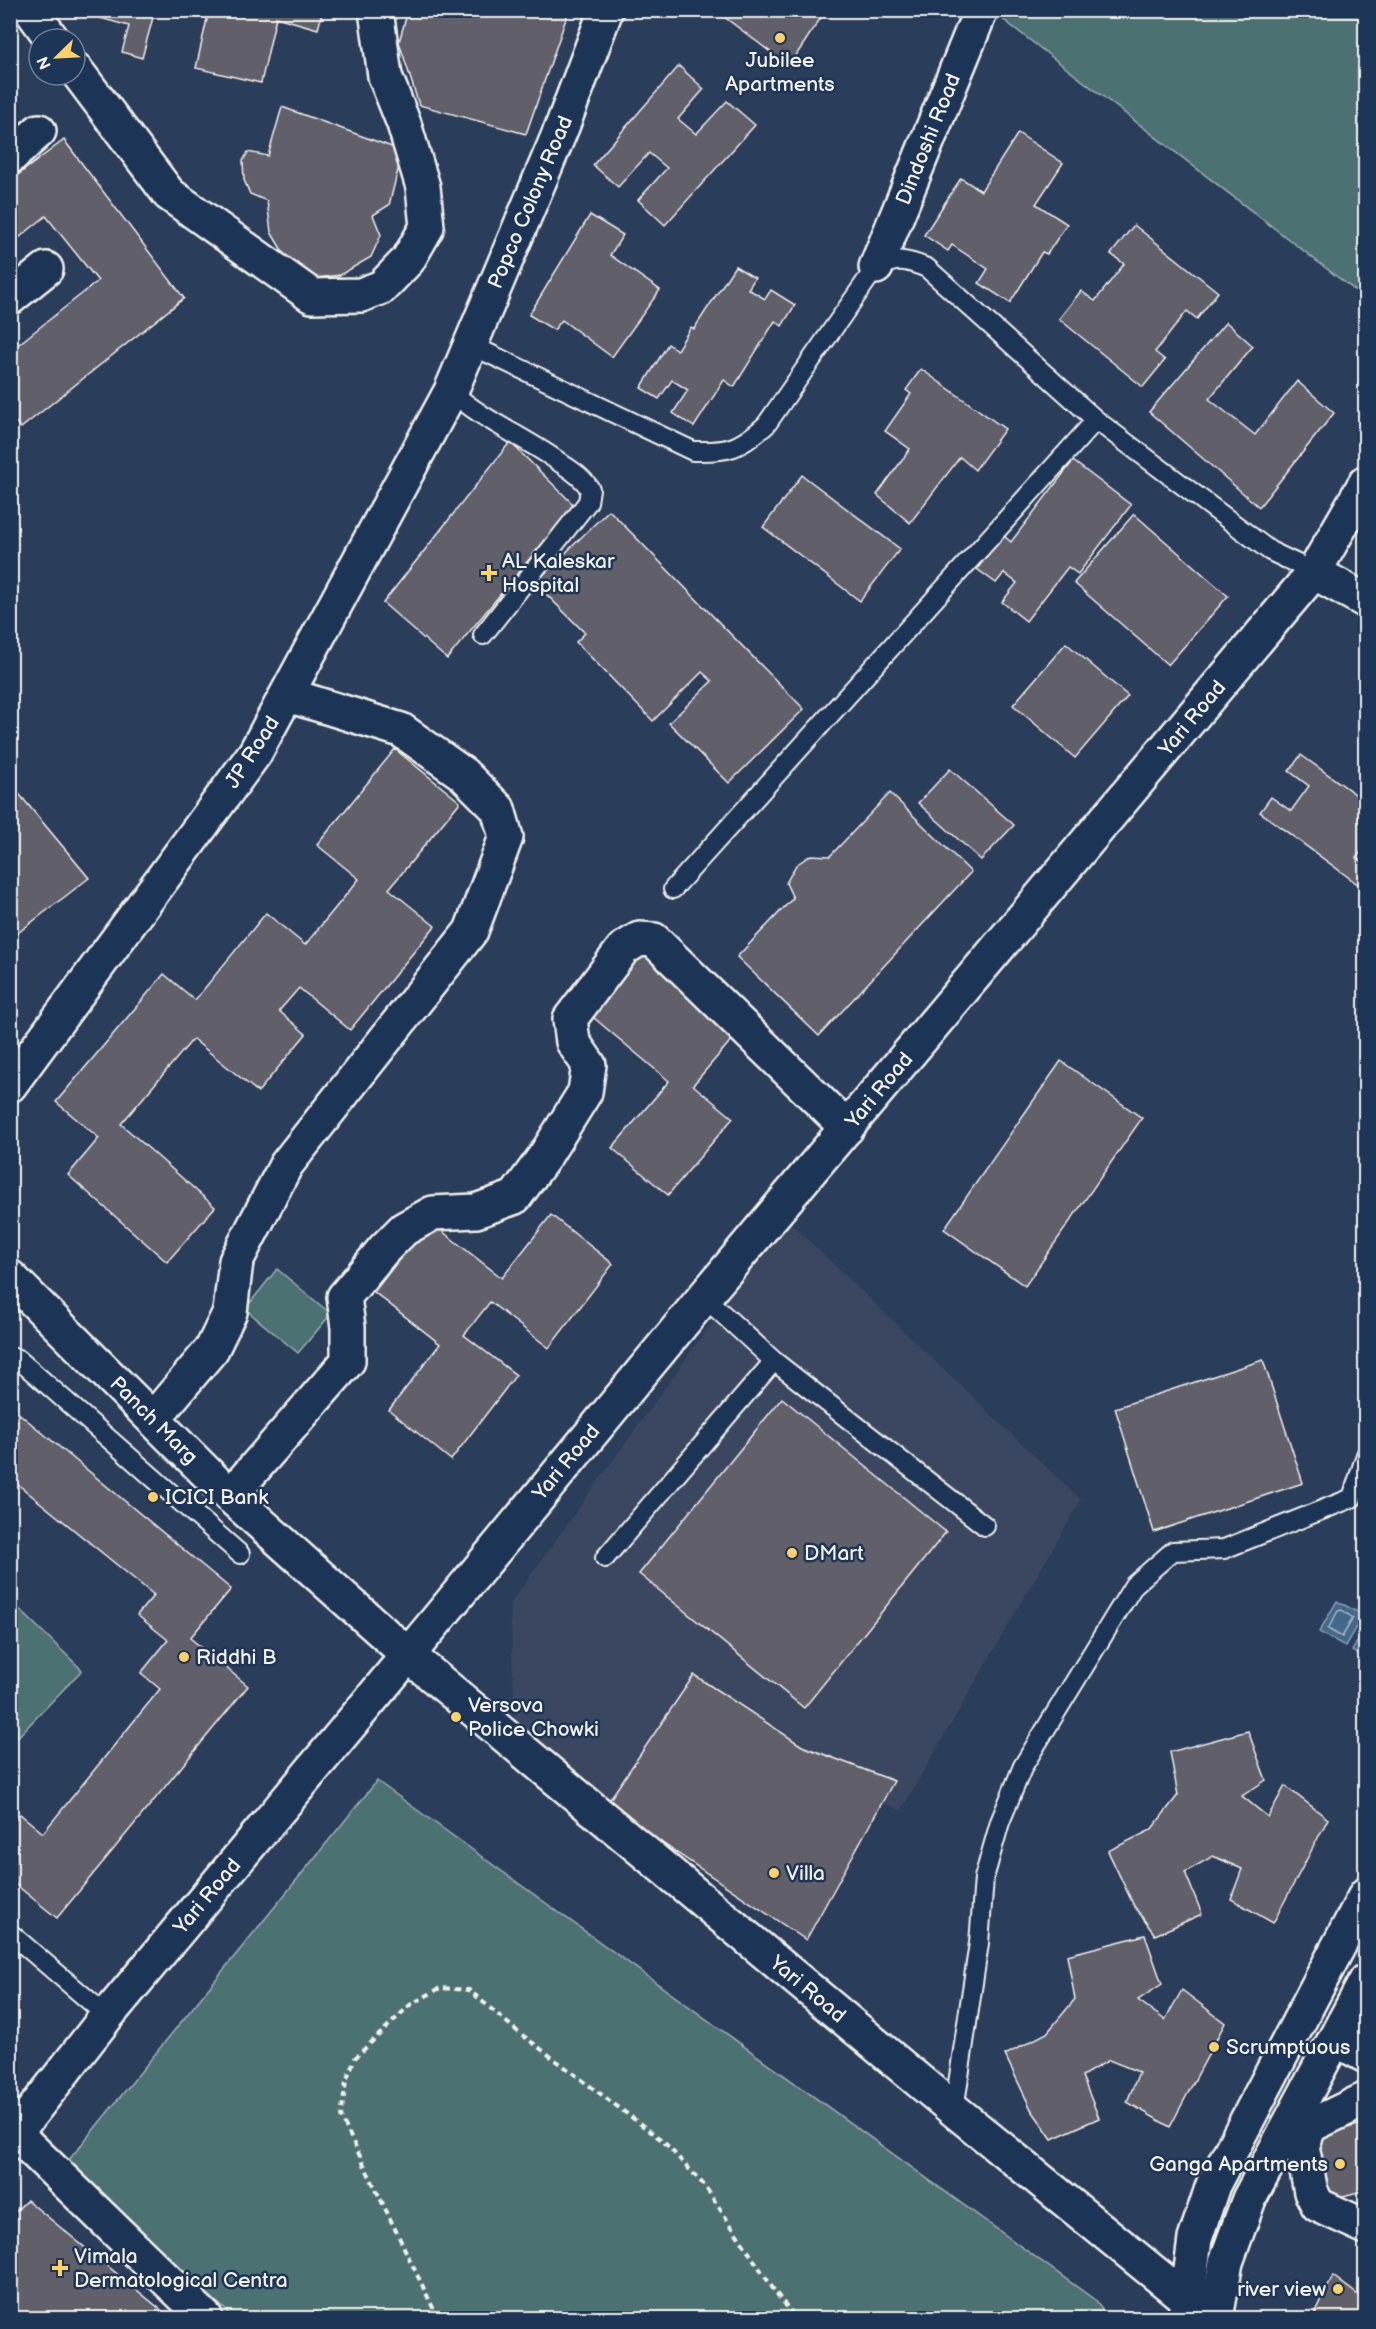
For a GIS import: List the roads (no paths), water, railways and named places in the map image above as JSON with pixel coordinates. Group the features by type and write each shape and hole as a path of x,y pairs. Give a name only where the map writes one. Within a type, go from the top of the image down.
{"street":[{"path":"31,10 43,27"},
{"path":"87,85 169,194 312,296 361,296 382,287 408,260 427,227 423,187 404,124 385,76 376,10"},
{"name":"Popco Colony Road","path":"451,391 562,128 606,10"},
{"name":"Dindoshi Road","path":"876,267 981,10"},
{"path":"10,157 39,131"},
{"path":"10,298 46,269"},
{"name":"JP Road","path":"10,1085 255,753 451,391"},
{"name":"Yari Road","path":"13,2137 107,2016 704,1297 1314,572 1365,482"},
{"path":"1314,572 1365,601"},
{"path":"153,1419 212,1349 230,1312 236,1261 286,1165 471,931 507,837 498,808 463,774 401,730 288,695"},
{"path":"230,1496 348,1361 348,1327 344,1297 384,1249 404,1229 434,1213 476,1211 515,1197 521,1189 545,1156 585,1092 589,1065 573,1042 570,1019 623,949 639,939 654,940 847,1128"},
{"name":"Panch Marg","path":"10,1277 230,1496 408,1655"},
{"name":"Yari Road","path":"408,1655 1194,2312"},
{"path":"1194,2312 1195,2239 1213,2184 1365,1894"},
{"path":"1216,2319 1226,2262 1249,2199 1365,1981"},
{"path":"1335,2039 1365,2056"},
{"path":"1365,2098 1310,2126 1302,2146 1311,2192 1318,2205 1365,2228"},
{"path":"13,2137 206,2319"}],"lane":[{"path":"471,345 693,451 719,452 746,443 766,425 876,267 893,260 908,260 927,268 1096,420 1270,550 1314,572"},
{"path":"451,391 465,404 552,456 584,480 590,489 588,502 483,635"},
{"path":"673,889 1096,420"},
{"path":"704,1297 774,1361 984,1527"},
{"path":"10,1357 18,1359 240,1554"},
{"path":"605,1558 774,1361"},
{"path":"954,2110 979,1943 984,1878 1000,1822 1023,1766 1134,1585 1173,1551 1224,1549 1352,1498 1365,1455"},
{"path":"10,1933 107,2016"}],"water":[{"path":"1337,1601 1363,1615 1345,1646 1319,1632"},
{"path":"1365,1628 1365,1659 1352,1651"}],"place":[{"name":"Jubilee Apartments","path":"780,38"},
{"name":"AL Kaleskar Hospital","path":"489,573"},
{"name":"ICICI Bank","path":"153,1497"},
{"name":"DMart","path":"792,1553"},
{"name":"Riddhi B","path":"184,1657"},
{"name":"Versova Police Chowki","path":"456,1717"},
{"name":"Villa","path":"774,1873"},
{"name":"Scrumptuous","path":"1214,2047"},
{"name":"Ganga Apartments","path":"1340,2164"},
{"name":"Vimala Dermatological Centra","path":"60,2268"},
{"name":"river view","path":"1338,2289"}]}
